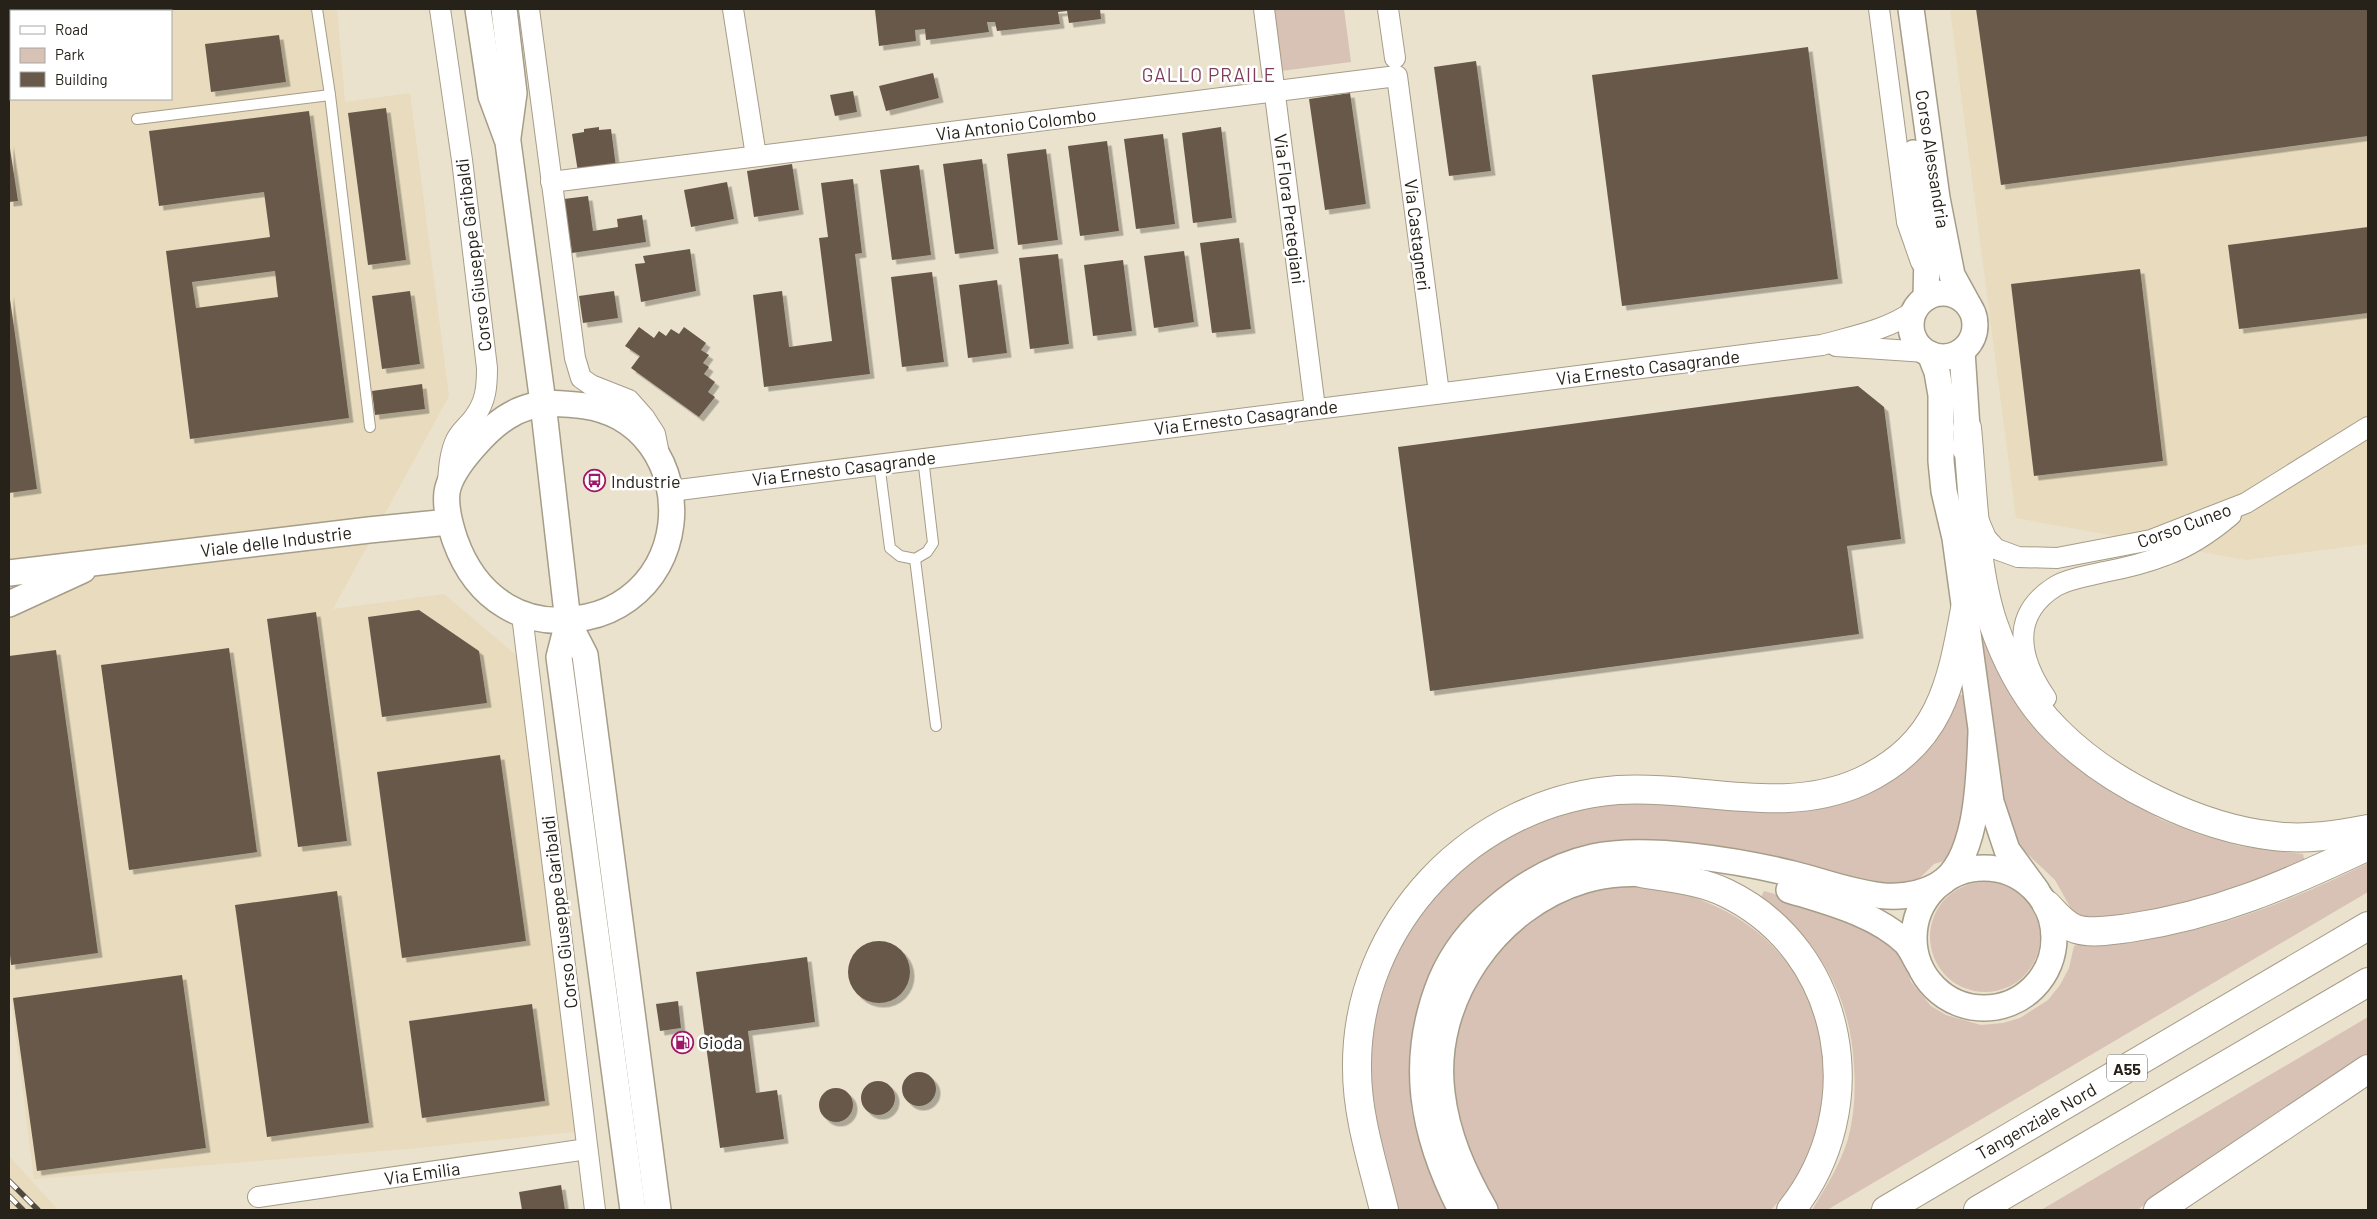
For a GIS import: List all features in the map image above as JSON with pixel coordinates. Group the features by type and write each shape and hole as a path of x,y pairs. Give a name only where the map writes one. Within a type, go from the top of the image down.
{"highway":[{"path":"1967,428 1985,595 2003,648 2013,669 2030,698 2056,730 2116,776 2181,811 2212,824 2276,837 2309,837 2368,829"},
{"path":"1384,1210 1358,1090 1357,1068 1360,1022 1373,974 1387,942 1408,907 1444,865 1473,843 1512,820 1561,800 1586,794 1618,790 1651,790 1788,798 1812,797 1862,780 1881,770 1914,744 1939,709 1954,666 1964,609"},
{"path":"2042,898 2063,921 2077,929 2114,929 2166,922 2254,897 2368,846"},
{"path":"1641,873 1696,883 1725,893 1750,908 1772,924 1791,944 1818,987 1828,1013 1835,1043 1839,1077 1837,1106 1831,1134 1810,1184 1791,1210"},
{"name":"Tangenziale Nord","path":"1886,1210 2368,926"},
{"name":"A55","path":"1978,1210 2368,982"},
{"path":"2158,1210 2368,1069"}],"street":[{"name":"Corso Giuseppe Garibaldi","path":"440,9 462,160 487,368 487,392 475,416 462,431 449,460 447,491 449,522 460,554 479,584 505,606 522,615 538,619 568,622 603,614 629,599 651,577 666,551 672,521 671,490 658,454 655,434 629,400 591,386 580,378 575,358 529,9"},
{"name":"Corso Giuseppe Garibaldi","path":"478,9 491,96 508,142 568,622 585,655 658,1210"},
{"name":"Corso Giuseppe Garibaldi","path":"504,9 514,93 508,142"},
{"path":"733,9 756,156"},
{"name":"Via Flora Pretegiani","path":"1264,9 1315,408"},
{"name":"Via Castagneri","path":"1388,9 1439,393"},
{"name":"Corso Alessandria","path":"1879,9 1906,222 1922,295"},
{"path":"1485,1210 1470,1184 1456,1152 1446,1120 1441,1091 1445,1038 1450,1013 1461,987 1482,950 1513,919 1537,902 1584,880 1611,874 1701,874 1736,878 1777,886 1812,897 1880,924 1908,945 1925,977 1935,988 1947,998 1976,1008 1991,1008 2013,1001 2032,989 2043,977 2050,964 2054,950 2055,934 2053,919 2042,898 2007,850 1991,802 1955,538 1944,491 1941,462 1942,394 1937,372 1928,353 1915,341 1912,333 1911,325 1922,295 1927,254 1895,9"},
{"name":"Corso Alessandria","path":"1911,9 1937,198 1952,275 1969,306"},
{"name":"Via Antonio Colombo","path":"551,182 1275,91 1396,67"},
{"path":"1922,295 1944,293 1962,299 1974,315 1975,330 1970,344 1962,351 1944,357 1928,353"},
{"name":"Via Ernesto Casagrande","path":"671,490 1822,344 1875,330 1901,320 1922,295"},
{"name":"Via Ernesto Casagrande","path":"1822,344 1928,353"},
{"path":"1955,538 1967,428 1962,351"},
{"name":"Corso Giuseppe Garibaldi","path":"447,491 460,464 487,432 514,412 542,403 582,404 620,418 640,433 658,454"},
{"name":"Corso Cuneo","path":"1975,510 1986,538 1996,549 2006,554 2035,559 2096,551 2151,540 2246,503 2368,427"},
{"path":"2116,776 2051,705 2034,681 2023,649 2026,621 2032,607 2057,586 2167,555 2208,534 2246,503"},
{"name":"Viale delle Industrie","path":"9,573 449,522"},
{"name":"Viale delle Industrie","path":"9,604 103,561"},
{"name":"Corso Giuseppe Garibaldi","path":"522,615 595,1210"},
{"name":"Corso Giuseppe Garibaldi","path":"568,622 559,658 633,1210"},
{"path":"1918,963 1914,942 1916,920 1928,896 1963,855 1972,826 1977,799 1981,733"},
{"path":"1461,1210 1439,1163 1427,1123 1423,1099 1422,1074 1426,1026 1432,1001 1444,972 1466,938 1486,916 1528,883 1548,872 1593,857 1640,853 1742,864 1794,874 1858,893 1904,896 1939,884 1969,869 1988,867 2006,870 2023,879 2042,898"},
{"name":"Via Emilia","path":"258,1196 587,1149"}],"lane":[{"path":"317,9 330,95 370,427"},
{"path":"137,119 330,95"},
{"path":"879,464 890,548 900,556 915,559 927,552 933,543 923,458"},
{"path":"915,559 936,726"}],"shaded area":[{"path":"337,9 345,102 410,93 449,396 333,609 444,594 529,666 585,1131 407,1149 34,1179 9,983 9,27 10,100 172,100 172,10"},
{"path":"1950,9 2368,9 2368,544 2246,560 2016,518"},
{"path":"9,1156 58,1210 9,1210"}],"green space":[{"path":"1273,9 1344,9 1351,62 1281,71"},
{"path":"1978,598 2089,774 2124,799 2162,820 2198,834 2239,846 2303,854 2305,862 2204,904 2096,920 2074,914 2055,880 2021,848 2012,834 2001,802"},
{"path":"1960,694 1964,697 1968,732 1967,811 1954,853 1944,861 1934,864 1918,880 1906,885 1875,886 1787,860 1749,852 1684,845 1475,913 1448,941 1433,969 1414,1027 1409,1055 1411,1109 1417,1136 1429,1169 1448,1210 1396,1210 1373,1122 1368,1084 1374,1014 1401,936 1460,863 1545,816 1603,803 1836,802"},
{"path":"2368,863 2368,892 1827,1210 1812,1210 1837,1167 1848,1139 1855,1085 1851,1041 1846,1016 1828,971 1815,951 1799,932 1761,897 1764,891 1855,920 1899,949 1911,982 1931,1006 1946,1015 1981,1025 2003,1023 2020,1018 2048,1000 2060,985 2069,968 2074,946 2154,938 2191,931 2227,921 2298,895"},
{"path":"1985,882 2006,886 2024,898 2036,916 2040,937 2036,958 2024,976 2006,988 1985,992 1964,988 1946,976 1934,958 1930,937 1934,916 1946,898 1964,886"},
{"path":"1629,886 1652,887 1685,894 1717,907 1750,926 1777,951 1799,980 1814,1012 1823,1047 1825,1084 1820,1120 1808,1157 1791,1185 1771,1210 1500,1210 1473,1160 1459,1119 1453,1074 1456,1043 1463,1013 1475,985 1491,959 1511,937 1535,917 1563,902 1587,893"},
{"path":"2368,1017 2368,1053 2137,1210 2041,1210"}],"building":[{"path":"1100,9 1101,19 1069,23 1067,11 1058,12 1060,24 997,31 995,22 987,22 989,32 926,40 925,29 915,30 916,41 879,46 875,10"},
{"path":"1976,9 2368,9 2368,136 2001,185"},
{"path":"279,35 286,82 211,92 205,44"},
{"path":"1808,47 1838,279 1622,306 1592,75"},
{"path":"1476,61 1491,171 1449,176 1434,67"},
{"path":"933,73 939,98 886,111 879,86"},
{"path":"853,91 857,112 835,116 830,95"},
{"path":"1350,93 1366,204 1325,210 1309,99"},
{"path":"386,108 406,260 368,265 348,113"},
{"path":"309,111 349,418 190,439 166,251 270,237 264,192 159,206 149,131","holes":["275,271 278,297 196,308 192,282"]},
{"path":"599,127 599,130 611,129 616,167 578,172 572,134 584,132 584,129"},
{"path":"1221,127 1232,218 1193,223 1182,133"},
{"path":"1163,134 1175,224 1136,229 1124,139"},
{"path":"1107,141 1119,231 1080,236 1068,146"},
{"path":"9,142 18,201 9,202"},
{"path":"1046,149 1058,240 1018,245 1007,154"},
{"path":"982,159 994,249 955,254 943,164"},
{"path":"792,164 799,210 754,217 747,171"},
{"path":"919,165 931,255 892,260 880,170"},
{"path":"853,179 862,253 855,254 870,374 764,387 753,295 782,291 789,347 832,341 819,238 828,237 821,183"},
{"path":"727,182 734,219 691,227 684,190"},
{"path":"588,196 593,231 618,227 617,219 642,215 646,242 572,253 564,199"},
{"path":"2368,227 2368,313 2239,329 2228,245"},
{"path":"1239,238 1251,329 1212,333 1200,243"},
{"path":"690,249 696,291 641,302 635,264 645,263 643,256"},
{"path":"1184,251 1194,322 1154,328 1144,256"},
{"path":"1058,254 1069,344 1030,349 1019,258"},
{"path":"1123,260 1132,331 1093,336 1084,265"},
{"path":"2140,269 2163,461 2034,476 2011,284"},
{"path":"932,272 944,362 902,367 891,277"},
{"path":"997,280 1007,353 968,358 959,285"},
{"path":"410,291 420,364 382,369 372,296"},
{"path":"614,291 618,318 583,323 579,296"},
{"path":"9,292 37,489 9,493"},
{"path":"639,327 654,338 659,331 666,336 671,329 679,334 684,327 706,343 701,350 709,355 703,363 709,367 704,374 715,382 708,392 715,397 699,417 631,368 640,356 625,346"},
{"path":"422,384 425,409 375,415 372,391"},
{"path":"1858,386 1884,407 1901,539 1847,546 1859,634 1430,691 1398,447"},
{"path":"419,610 479,651 487,703 382,717 368,617"},
{"path":"316,612 347,841 298,847 267,619"},
{"path":"229,648 257,852 129,870 101,665"},
{"path":"56,650 98,953 11,965 9,945 9,656"},
{"path":"500,755 526,941 402,958 377,772"},
{"path":"337,891 369,1123 267,1137 235,905"},
{"path":"873,941 885,941 901,950 908,960 910,972 908,984 901,994 885,1003 873,1003 862,998 853,989 848,978 848,966 853,955 862,946"},
{"path":"807,957 815,1022 748,1031 756,1093 777,1090 784,1139 720,1148 696,972"},
{"path":"182,975 206,1148 37,1171 13,998"},
{"path":"678,1001 681,1028 660,1031 656,1004"},
{"path":"532,1004 545,1101 422,1118 409,1021"},
{"path":"919,1072 926,1073 931,1077 935,1082 935,1096 931,1101 926,1105 919,1106 912,1105 907,1101 903,1096 902,1089 903,1082 907,1077 912,1073"},
{"path":"878,1081 885,1082 890,1086 894,1091 894,1105 890,1110 885,1114 878,1115 871,1114 866,1110 862,1105 861,1098 862,1091 866,1086 871,1082"},
{"path":"836,1088 848,1093 853,1105 848,1117 836,1122 824,1117 819,1105 824,1093"},
{"path":"561,1185 565,1210 522,1210 519,1192"}],"railway":[{"path":"9,1181 38,1210"},
{"path":"9,1196 23,1210"}],"place":[{"name":"Industrie","path":"595,481"},
{"name":"Gioda","path":"682,1042"}],"district":[{"name":"GALLO PRAILE","path":"1209,74"}]}
